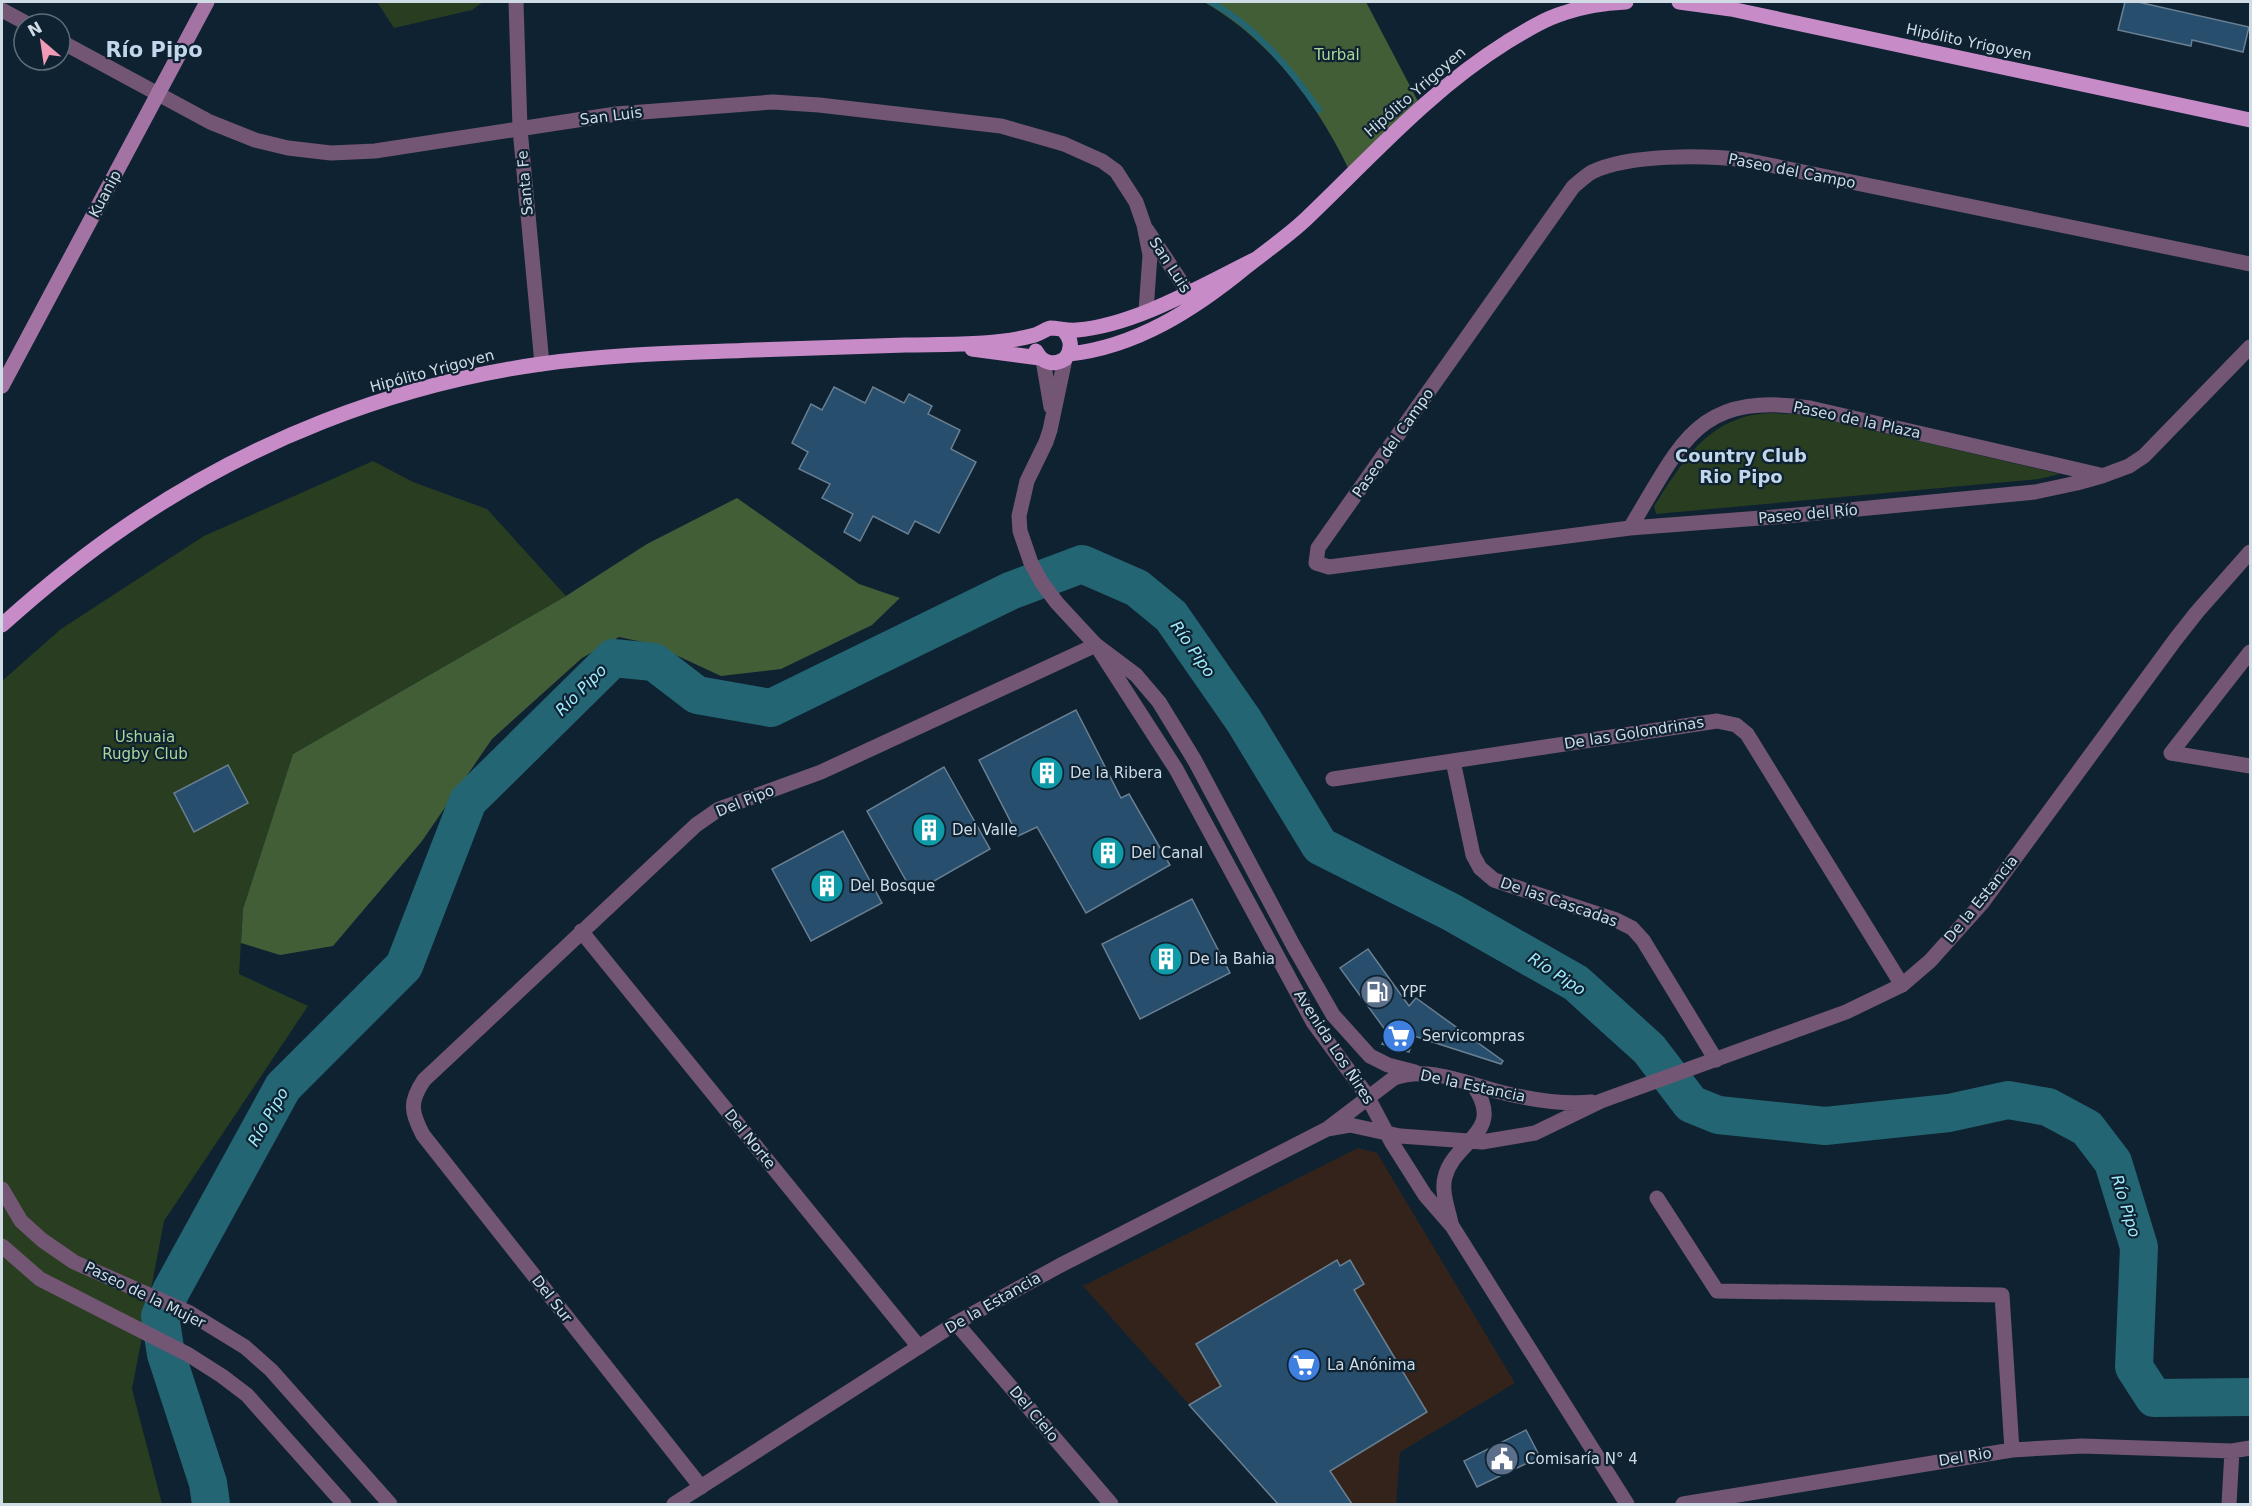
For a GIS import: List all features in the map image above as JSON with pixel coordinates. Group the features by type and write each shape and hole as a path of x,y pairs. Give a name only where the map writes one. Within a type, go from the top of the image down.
{"main road":[{"name":"Kuanip","path":"2,386 207,2"},
{"name":"Hipólito Yrigoyen","path":"933,344 1042,359 1053,364 1067,356 1104,347 1162,325 1192,299 1256,259 1304,220 1387,138 1456,77 1529,29 1563,13 1602,4 1626,2"},
{"name":"Hipólito Yrigoyen","path":"1679,2 1731,9 2250,120"},
{"name":"Hipólito Yrigoyen","path":"2,625 57,577 125,526 195,482 257,449 337,416 409,392 474,376 542,364 668,354 1002,341 1039,334 1050,327 1063,330 1094,327 1192,299"},
{"path":"1063,330 1070,341 1067,356"},
{"path":"1039,334 1035,347 1042,359"}],"street":[{"name":"Santa Fe","path":"516,2 520,129 542,364"},
{"name":"San Luis","path":"72,48 210,122 255,140 288,148 331,153 375,151 616,114 772,102 819,105 1000,126 1064,144 1102,161 1116,171 1128,186 1144,225 1150,255 1146,311"},
{"name":"Paseo del Campo","path":"1316,563 1318,548 1573,187 1590,173 1610,165 1690,157 1745,160 2246,265"},
{"name":"San Luis","path":"1144,225 1192,299"},
{"name":"Paseo del Río","path":"1316,563 1329,567 1630,528 1786,516 2035,492 2077,483 2129,466 2144,456 2250,347"},
{"path":"1053,418 1067,356"},
{"path":"1042,359 1053,418"},
{"name":"Paseo de la Plaza","path":"1630,528 1688,436 1707,421 1732,409 1752,405 1785,404 1810,408 2102,476"},
{"name":"Avenida Los Ñires","path":"1053,418 1046,442 1027,481 1019,516 1020,531 1042,583 1096,645 1136,675 1159,702 1195,761 1333,1015 1370,1056 1388,1065 1421,1073"},
{"name":"De la Estancia","path":"1327,1129 1350,1125 1387,1134 1470,1142 1507,1139 1535,1133 1601,1101 1846,1012 1902,985 1930,961 1982,903 2182,631 2250,552"},
{"name":"Avenida Los Ñires","path":"1096,645 1176,769 1313,1022 1368,1098 1387,1134 1425,1195 1452,1226 1627,1504"},
{"name":"Del Pipo","path":"412,1106 415,1094 424,1080 696,825 719,809 821,771 1096,645"},
{"path":"2250,652 2172,753 2250,766"},
{"name":"De las Golondrinas","path":"1333,779 1716,721 1736,725 1747,734 1902,985"},
{"name":"De las Cascadas","path":"1453,761 1473,855 1480,868 1494,880 1616,920 1632,928 1642,940 1716,1060"},
{"name":"Del Norte","path":"581,931 919,1347"},
{"path":"1276,954 1293,945"},
{"name":"De la Estancia","path":"674,1504 956,1323 1059,1266 1327,1129 1394,1078 1421,1073 1454,1079 1507,1094 1554,1102 1578,1104 1601,1101"},
{"name":"Avenida Los Ñires","path":"1452,1226 1445,1197 1445,1178 1452,1162 1476,1135 1485,1106 1482,1097 1473,1085"},
{"name":"Del Sur","path":"412,1106 423,1135 701,1487"},
{"name":"Paseo de la Mujer","path":"2,1189 21,1221 42,1240 74,1262 188,1312 245,1347 271,1370 390,1504"},
{"path":"1657,1198 1718,1291 2002,1295 2012,1450"},
{"path":"2,1246 40,1280 189,1355 247,1395 344,1504"},
{"name":"Del Cielo","path":"956,1323 1111,1504"},
{"name":"Del Rio","path":"1683,1504 2012,1450 2082,1446 2232,1451 2250,1448"},
{"path":"2229,1504 2232,1451"}],"shaded area":[{"path":"1358,1148 1377,1153 1515,1383 1400,1452 1396,1504 1278,1504 1083,1286"}],"green space":[{"path":"377,2 483,2 472,10 394,28"},
{"name":"Turbal","path":"1204,2 1366,2 1421,107 1351,174 1324,124 1291,77 1251,35"},
{"path":"1769,413 1807,415 2060,474 2039,479 1656,514 1654,506 1680,466 1712,433 1744,417"},
{"name":"Ushuaia Rugby Club","path":"373,461 413,482 487,509 566,596 293,754 243,909 239,974 308,1006 164,1221 132,1389 162,1504 2,1504 2,681 61,629 204,536"},
{"path":"737,498 859,584 900,598 872,625 781,669 721,676 652,644 619,637 582,658 492,739 422,841 333,946 280,955 241,943 243,909 293,754 566,596 647,544"}],"building":[{"path":"2125,2 2138,2 2249,27 2243,52 2192,40 2191,46 2118,30"},
{"path":"834,387 865,403 873,387 904,403 909,394 932,406 928,414 960,430 951,449 976,462 939,533 915,521 908,534 873,516 860,541 844,532 853,514 822,498 830,484 799,469 808,452 792,443 811,404 822,410"},
{"path":"1076,710 1121,798 1129,794 1170,865 1086,913 1037,827 1018,836 979,760"},
{"path":"228,765 248,803 194,832 174,793"},
{"name":"Del Valle","path":"944,767 990,849 913,893 867,811"},
{"name":"Del Bosque","path":"843,831 882,903 811,941 772,869"},
{"name":"De la Bahia","path":"1192,899 1230,973 1140,1019 1102,944"},
{"path":"1368,949 1409,1006 1416,998 1503,1061 1501,1064 1414,1036 1409,1052 1382,1044 1389,1035 1340,968"},
{"name":"La Anónima","path":"1337,1260 1340,1266 1350,1260 1364,1284 1354,1290 1427,1412 1330,1471 1352,1504 1278,1504 1189,1405 1221,1386 1196,1344"},
{"name":"Comisaría N° 4","path":"1526,1430 1540,1457 1477,1487 1464,1461"}],"waterway":[{"path":"1211,2 1257,36 1284,64 1319,110"},
{"name":"Río Pipo","path":"211,1504 208,1483 166,1354 160,1316 171,1291 283,1087 404,966 468,801 613,658 654,662 697,695 771,708 1010,591 1082,564 1137,588 1171,616 1244,721 1320,846 1451,912 1576,983 1649,1049 1691,1104 1718,1115 1825,1126 1949,1113 2008,1100 2048,1107 2087,1128 2113,1162 2139,1247 2134,1367 2154,1398 2250,1397"}],"place":[{"name":"De la Ribera","path":"1047,773"},
{"name":"Del Valle","path":"929,830"},
{"name":"Del Canal","path":"1108,853"},
{"name":"Del Bosque","path":"827,886"},
{"name":"De la Bahia","path":"1166,959"},
{"name":"YPF","path":"1377,992"},
{"name":"Servicompras","path":"1399,1036"},
{"name":"La Anónima","path":"1304,1365"},
{"name":"Comisaría N° 4","path":"1502,1459"}],"district":[{"name":"Río Pipo","path":"154,50"},
{"name":"Country Club Rio Pipo","path":"1741,465"}]}
